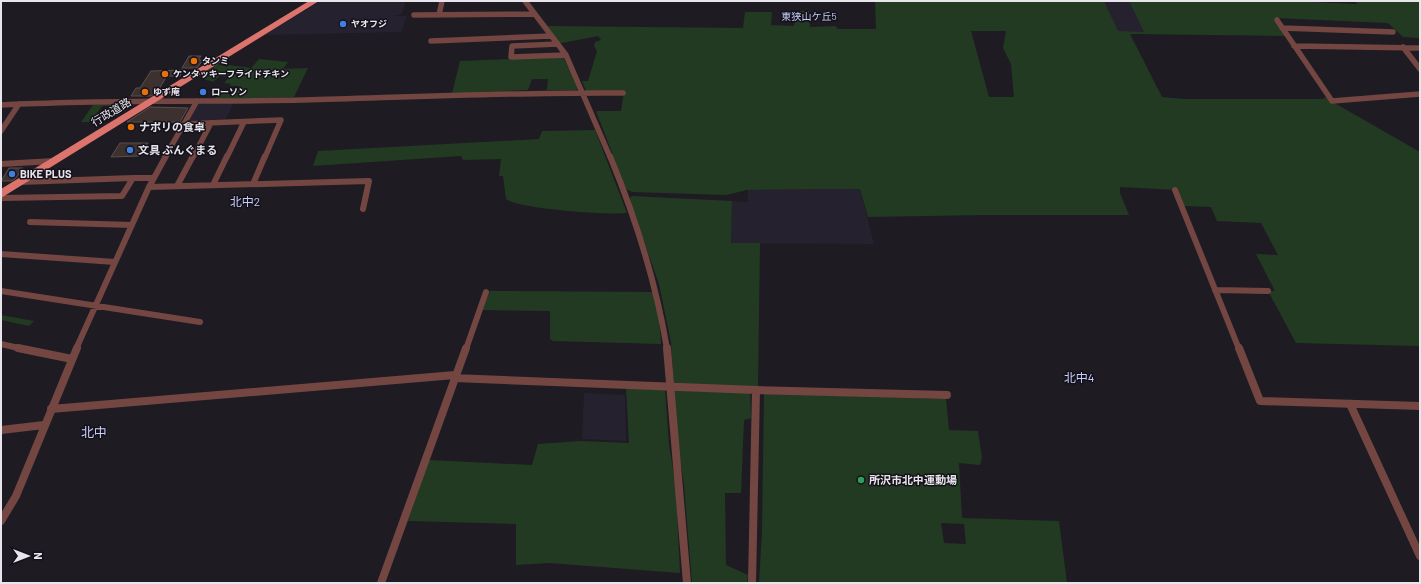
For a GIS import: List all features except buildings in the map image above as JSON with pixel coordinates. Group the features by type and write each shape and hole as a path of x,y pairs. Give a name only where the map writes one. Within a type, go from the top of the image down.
{"highway":[{"name":"行政道路","path":"1,194 315,1"}],"street":[{"path":"439,15 442,1"},
{"path":"525,1 566,55 583,92 624,194 656,289 664,325 687,583"},
{"path":"414,15 534,14"},
{"path":"1277,20 1332,101 1366,97 1420,94"},
{"path":"1282,28 1393,32"},
{"path":"431,41 551,36"},
{"path":"558,44 512,46 511,57 566,55"},
{"path":"1294,46 1420,48"},
{"path":"1403,48 1420,69"},
{"path":"1,105 154,100 197,101 583,92 623,93"},
{"path":"1,521 16,496 50,409 95,305 132,225 154,178 197,101"},
{"path":"1,131 19,104"},
{"path":"1,120 8,120"},
{"path":"183,124 281,120 253,184"},
{"path":"213,185 244,122"},
{"path":"177,186 211,123"},
{"path":"1,164 54,161"},
{"path":"1,198 122,196 133,178"},
{"path":"20,182 154,178"},
{"path":"150,187 369,181 363,209"},
{"path":"1175,190 1260,402 1420,406"},
{"path":"30,222 132,225"},
{"path":"1,254 115,262"},
{"path":"1215,290 1268,291"},
{"path":"1,291 200,322"},
{"path":"381,583 486,292"},
{"path":"1,344 72,359"},
{"path":"50,409 455,376 756,390 947,395"},
{"path":"752,583 756,390"},
{"path":"1350,404 1420,556"},
{"path":"1,430 44,425"}],"shaded area":[{"path":"321,1 406,1 402,14 393,16 407,16 401,32 264,35"},
{"path":"1104,1 1129,1 1145,32 1118,32"},
{"path":"235,101 225,120 187,121 199,103"},
{"path":"860,189 874,244 731,243 732,201 748,202 748,190"},
{"path":"584,393 625,395 626,441 582,439"}],"green space":[{"path":"875,1 1104,1 1118,31 1144,32 1129,1 1289,1 1357,4 1355,1 1420,1 1420,38 1403,37 1388,23 1274,18 1285,36 1130,34 1162,97 1183,99 1324,99 1324,97 1420,152 1420,346 1296,343 1268,291 1275,291 1256,254 1278,255 1261,223 1217,221 1211,207 1183,206 1176,190 1120,187 1120,193 1129,215 868,217 860,189 747,190 726,195 632,192 626,189 596,111 621,111 624,92 586,91 582,81 588,81 597,51 594,46 595,42 601,40 598,36 562,43 559,42 547,26 743,28 745,12 772,12 771,25 794,26 796,11 809,11 810,27 835,26 838,29 876,29","holes":["971,31 1006,31 1003,48 1011,64 1014,97 989,97"]},
{"path":"563,57 579,88 576,90 547,90 548,79 532,79 528,90 452,93 460,61"},
{"path":"259,59 288,62 283,69 308,68 294,97 214,99 221,94 234,94 239,86 230,86 231,84 224,83 229,77 220,76 213,82 204,79 208,76 202,73 217,64 227,67 229,65 251,68"},
{"path":"115,104 113,106 102,106 91,122 81,122 93,105"},
{"path":"595,130 627,213 584,212 514,203 506,199 503,176 499,176 501,159 463,160 461,156 313,166 318,151 539,139 542,131"},
{"path":"632,196 732,201 731,243 760,243 758,387 750,387 751,418 744,420 741,493 725,493 726,565 748,575 747,583 692,583 684,485 678,446 671,342 659,284 629,199"},
{"path":"490,291 653,292 659,315 661,344 553,341 550,339 550,311 482,310"},
{"path":"1,315 34,321 29,326 1,320"},
{"path":"626,387 665,389 669,444 676,489 680,573 549,563 516,565 516,524 408,521 429,460 532,465 538,444 581,441 629,443"},
{"name":"所沢市北中運動場","path":"764,393 946,399 949,430 978,431 982,458 980,465 959,463 962,518 1059,521 1067,583 759,583 762,531","holes":["941,523 964,524 966,544 944,543"]}],"place":[{"name":"ヤオフジ","path":"343,24"},
{"name":"タンミ","path":"194,61"},
{"name":"ケンタッキーフライドチキン","path":"165,74"},
{"name":"ゆず庵","path":"145,92"},
{"name":"ローソン","path":"203,92"},
{"name":"ナポリの食卓","path":"131,127"},
{"name":"文具 ぶんぐまる","path":"130,150"},
{"name":"BIKE PLUS","path":"12,174"},
{"name":"所沢市北中運動場","path":"861,480"}],"district":[{"name":"東狭山ケ丘5","path":"809,16"},
{"name":"北中2","path":"245,202"},
{"name":"北中4","path":"1079,378"},
{"name":"北中","path":"94,432"}]}
